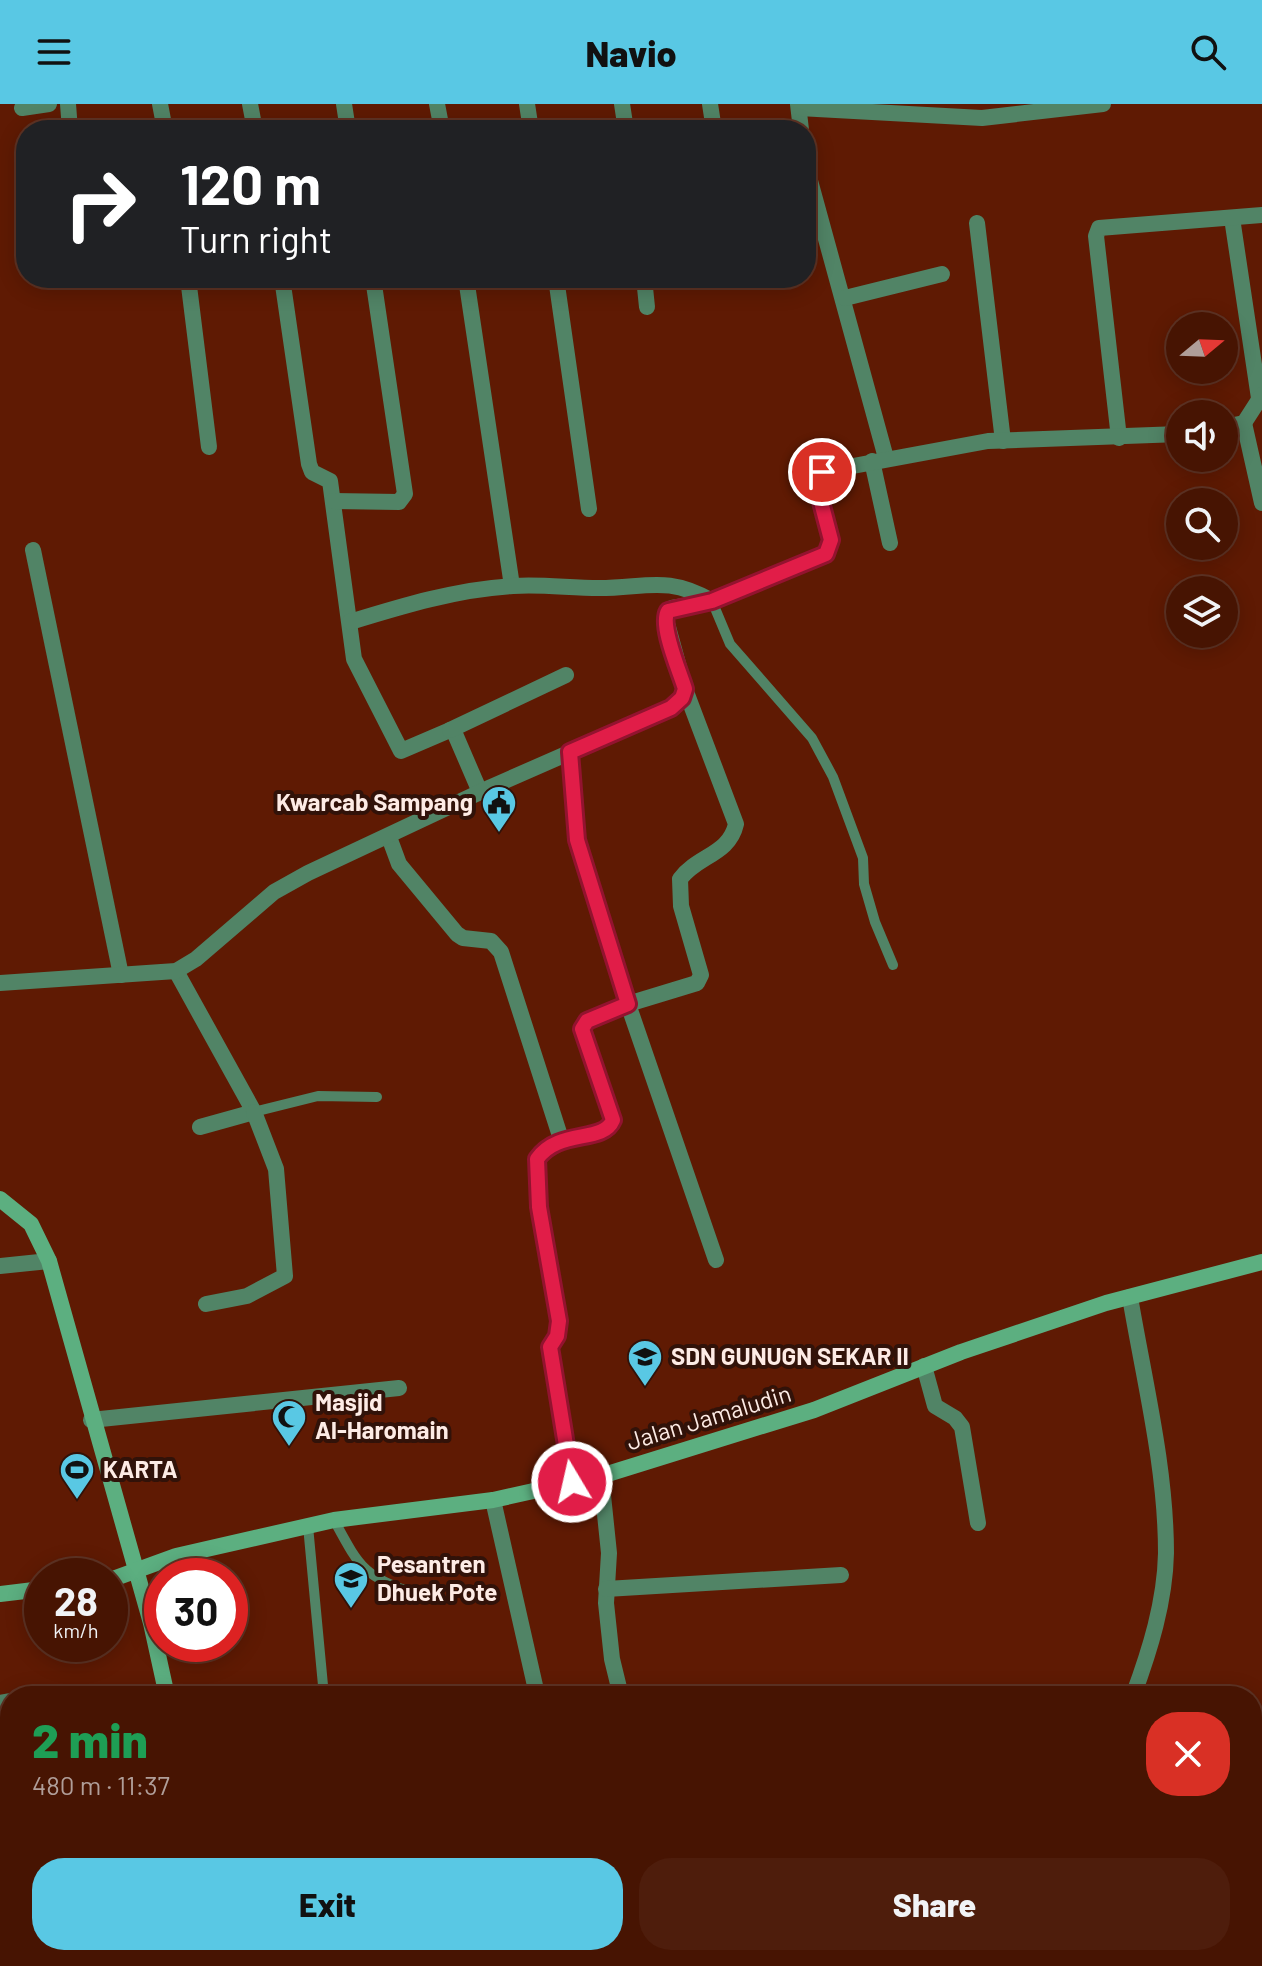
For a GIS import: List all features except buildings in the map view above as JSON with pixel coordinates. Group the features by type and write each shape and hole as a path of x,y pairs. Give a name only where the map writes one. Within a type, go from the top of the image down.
{"street":[{"path":"22,108 49,104"},
{"path":"798,106 982,118 1103,104"},
{"path":"816,200 845,298 879,460 890,543"},
{"path":"1119,438 1096,236 1099,228 1262,215"},
{"path":"1232,218 1260,396 1244,423 1262,503"},
{"path":"977,223 1003,441"},
{"path":"845,298 942,274"},
{"path":"189,288 209,447"},
{"path":"283,288 309,464 312,472 330,481 354,659 401,751 566,675"},
{"path":"333,501 386,504 399,502 405,494 374,288"},
{"path":"467,288 512,586"},
{"path":"557,288 589,509"},
{"path":"645,288 647,307"},
{"path":"1238,424 1244,423"},
{"path":"572,1482 550,1347 557,1336 559,1321 539,1207 537,1159 561,1139 605,1132 613,1120 582,1029 587,1021 628,1004 697,983 701,975 681,906 680,879 691,864 722,848 734,835 736,824 685,689 666,629 665,616 672,608 712,601 826,554 831,540 817,479 826,471 1003,441 1166,435"},
{"path":"33,550 121,975"},
{"path":"350,622 406,605 512,586 601,588 669,584 691,589 712,601"},
{"path":"0,983 34,978 176,971 196,959 274,892 480,792 671,708 682,698 685,689"},
{"path":"450,730 455,734 480,792"},
{"path":"570,752 577,840 628,1004 716,1260"},
{"path":"389,837 399,864 457,934 463,938 491,941 501,952 561,1139"},
{"path":"176,971 254,1112 276,1169 285,1276 247,1296 206,1304"},
{"path":"200,1127 254,1112"},
{"path":"0,1199 31,1224 49,1261 91,1420 136,1571 165,1686"},
{"path":"0,1266 49,1261"},
{"name":"Jalan Jamaludin","path":"128,1574 176,1556 334,1520 493,1500 601,1476 814,1410 924,1366 1130,1297 1262,1262"},
{"path":"1130,1297 1158,1457 1166,1554 1153,1637 1136,1686"},
{"path":"924,1366 935,1406 955,1418 962,1427 978,1523"},
{"path":"91,1420 399,1388"},
{"path":"601,1476 609,1553 606,1589 612,1659 619,1686"},
{"path":"493,1500 535,1686"},
{"path":"606,1589 841,1575"},
{"path":"0,1594 24,1591"}],"lane":[{"path":"712,601 730,644 812,738 833,777 863,858 864,884 875,922 893,965"},
{"path":"254,1112 318,1096 377,1097"},
{"path":"334,1520 357,1563 382,1582 416,1594"},
{"path":"308,1526 323,1686"}],"place":[{"name":"Kwarcab Sampang","path":"499,834"},
{"name":"SDN GUNUGN SEKAR II","path":"645,1388"},
{"name":"Masjid Al-Haromain","path":"289,1448"},
{"name":"KARTA","path":"77,1501"},
{"name":"Pesantren Dhuek Pote","path":"351,1610"}],"route":[{"path":"572,1482 550,1347 557,1336 559,1321 539,1207 537,1159 542,1151 561,1139 605,1132 610,1127 613,1120 582,1029 587,1021 628,1004 577,840 570,752 671,708 682,698 685,689 666,629 665,616 668,611 712,601 826,554 831,540 816,483 822,472"}]}
